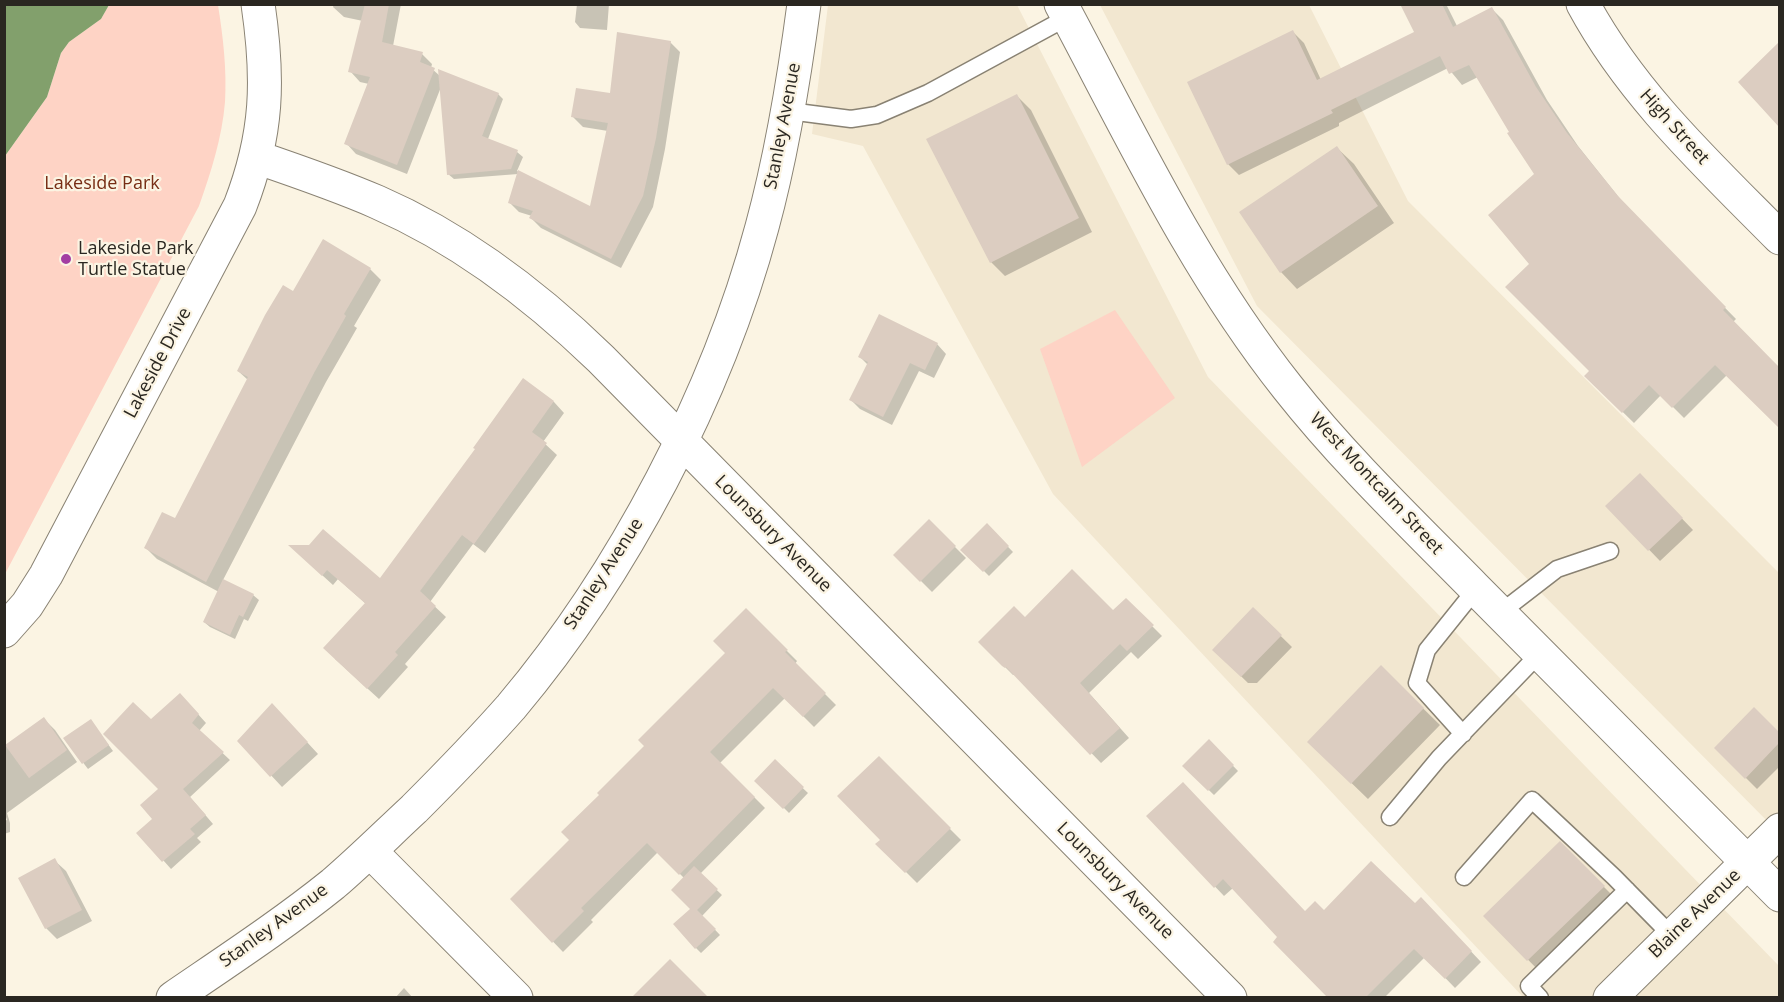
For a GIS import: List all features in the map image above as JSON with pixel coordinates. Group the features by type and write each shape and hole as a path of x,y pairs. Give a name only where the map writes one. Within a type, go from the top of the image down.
{"street":[{"name":"Lakeside Drive","path":"4,632 27,605 46,575 228,231 249,182 264,110 265,57 258,4"},
{"name":"Stanley Avenue","path":"173,998 302,909 370,851 475,747 547,661 583,611 655,493 707,387 747,279 774,180 789,111 804,4"},
{"name":"High Street","path":"1587,5 1608,45 1659,113 1779,238"},
{"name":"West Montcalm Street","path":"1064,11 1175,217 1231,309 1314,420 1375,486 1779,895"},
{"name":"Lounsbury Avenue","path":"256,157 379,203 432,230 475,255 553,313 1230,998"},
{"name":"Blaine Avenue","path":"1616,996 1672,936 1779,831"},
{"path":"370,851 516,998"}],"lane":[{"path":"789,111 851,119 877,115 928,93 1064,11"},
{"path":"1500,613 1557,569 1610,551"},
{"path":"1462,734 1416,683 1427,650 1476,589"},
{"path":"1390,817 1439,758 1540,653"},
{"path":"1464,877 1532,800 1672,936"},
{"path":"1540,998 1529,986 1627,890"}],"shaded area":[{"path":"5,4 109,5 101,19 69,42 61,53 47,97 5,156"},
{"path":"828,5 1017,5 1208,377 1779,966 1779,997 1523,997 1053,494 863,146 812,134"},
{"path":"1100,5 1309,5 1408,201 1779,573 1779,833 1257,306"}],"green space":[{"name":"Lakeside Park","path":"109,5 218,5 225,77 225,102 219,142 199,206 5,574 5,156 47,97 61,53 69,42 101,19"},
{"path":"1115,310 1175,398 1082,467 1040,349"}],"building":[{"path":"365,4 389,4 382,42 423,52 420,62 435,68 397,165 344,144 370,77 348,72"},
{"path":"1400,4 1442,4 1453,27 1492,7 1536,87 1567,133 1618,196 1726,307 1723,310 1779,367 1779,428 1715,365 1672,408 1649,385 1622,413 1584,376 1589,371 1505,287 1529,264 1488,215 1534,174 1507,133 1509,132 1469,65 1449,74 1440,56 1331,110 1333,113 1227,165 1187,82 1293,30 1317,80 1414,32"},
{"path":"617,32 671,41 656,138 643,196 611,259 529,218 533,211 508,203 518,170 590,206 608,123 571,117 576,88 610,93"},
{"path":"1779,42 1779,127 1738,82"},
{"path":"438,69 499,93 482,136 518,150 511,169 447,175"},
{"path":"1017,94 1079,218 990,263 926,139"},
{"path":"1337,146 1378,206 1280,273 1239,212"},
{"path":"323,239 371,268 344,314 346,316 315,371 206,582 144,548 162,512 175,518 248,377 237,371 265,315 283,285 293,291"},
{"path":"879,314 938,343 925,370 910,363 883,417 849,400 868,362 858,357"},
{"path":"523,378 554,401 532,432 547,443 474,544 462,535 420,591 436,606 395,652 398,655 367,689 323,648 365,603 327,570 322,576 288,545 309,545 323,529 380,578 475,449 473,448"},
{"path":"1640,473 1683,518 1648,551 1605,506"},
{"path":"929,519 956,546 920,582 893,555"},
{"path":"987,523 1009,546 983,572 960,550"},
{"path":"1072,569 1113,610 1126,598 1154,625 1127,651 1120,644 1080,683 1120,728 1090,755 1006,667 1002,666 978,642 1014,606 1025,617"},
{"path":"223,579 254,594 243,617 239,615 230,635 203,622"},
{"path":"1253,607 1282,635 1241,677 1212,650"},
{"path":"746,608 826,693 803,717 773,688 710,752 755,797 679,875 647,843 581,908 584,911 552,943 510,899 569,840 561,832 644,746 638,740 725,653 713,641"},
{"path":"1381,665 1424,708 1351,784 1307,742"},
{"path":"180,693 199,714 192,723 224,752 183,789 206,815 190,829 195,834 162,862 136,833 152,819 140,805 158,789 103,734 133,702 151,719"},
{"path":"272,703 308,742 270,777 237,741"},
{"path":"1754,707 1779,732 1779,743 1745,779 1714,748"},
{"path":"44,717 67,750 29,778 5,745"},
{"path":"91,719 109,745 82,764 63,738"},
{"path":"1209,739 1234,765 1208,791 1182,766"},
{"path":"879,756 951,828 905,873 875,844 880,840 837,796"},
{"path":"775,759 804,787 783,809 754,781"},
{"path":"1183,782 1305,911 1315,901 1324,910 1371,861 1415,903 1421,897 1472,951 1445,979 1414,949 1365,998 1328,998 1273,942 1277,937 1223,879 1214,888 1146,816"},
{"path":"1560,841 1605,886 1527,961 1483,916"},
{"path":"55,858 82,910 45,929 18,878"},
{"path":"694,866 718,889 697,910 716,929 695,949 673,924 690,909 671,890"},
{"path":"670,959 709,998 631,998"}],"place":[{"name":"Lakeside Park Turtle Statue","path":"66,259"}]}
